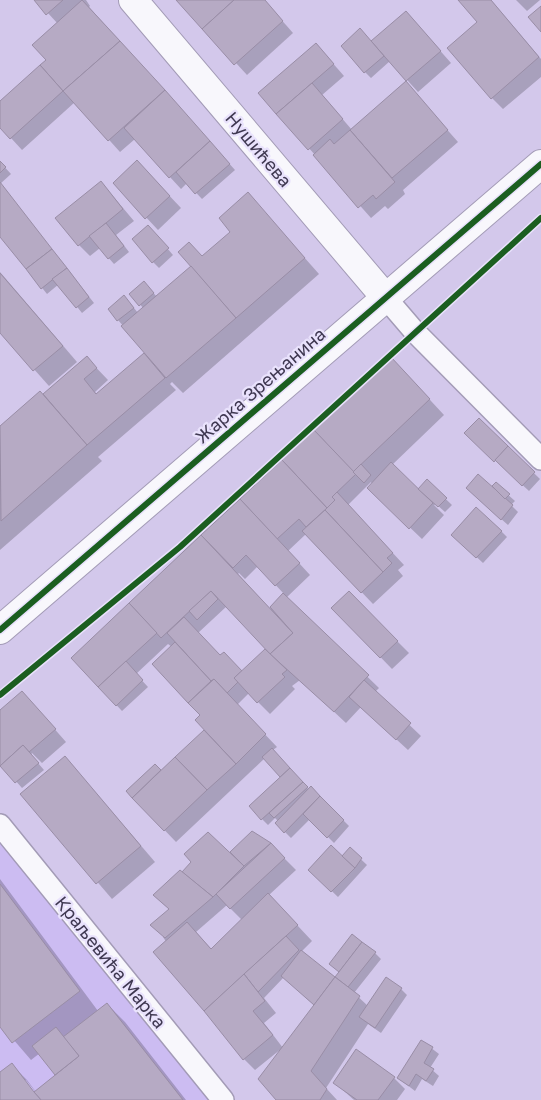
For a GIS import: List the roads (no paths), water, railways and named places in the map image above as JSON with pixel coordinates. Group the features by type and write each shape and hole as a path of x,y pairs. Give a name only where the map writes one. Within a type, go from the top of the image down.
{"street":[{"name":"Нушићева","path":"133,0 385,297"},
{"name":"Жарка Зрењанина","path":"0,630 541,164"}],"lane":[{"path":"385,297 415,332 541,459"},
{"name":"Краљевића Марка","path":"0,825 223,1100"}]}
